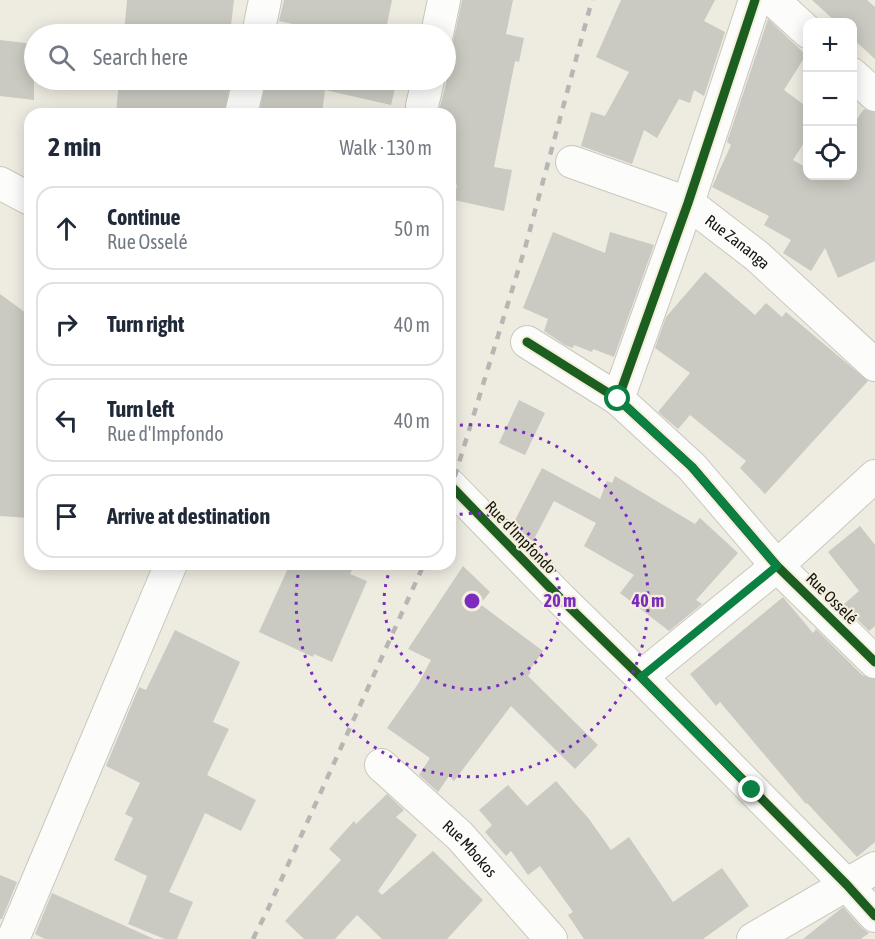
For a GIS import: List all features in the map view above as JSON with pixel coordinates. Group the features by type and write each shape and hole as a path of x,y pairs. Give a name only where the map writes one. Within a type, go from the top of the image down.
{"street":[{"path":"260,24 265,0"},
{"path":"439,24 444,0"},
{"path":"618,399 688,204 756,0"},
{"path":"773,0 803,28"},
{"path":"857,79 875,95"},
{"path":"243,108 247,90"},
{"name":"Rue Zananga","path":"572,162 688,204 758,256 875,365"},
{"path":"0,183 24,196"},
{"name":"Rue Osselé","path":"527,342 618,399 692,467 777,566 875,662"},
{"path":"641,677 777,566 875,476"},
{"name":"Rue d'Impfondo","path":"456,491 847,885 875,916"},
{"path":"13,939 168,570"},
{"name":"Rue Mbokos","path":"381,765 460,836 551,939"},
{"path":"753,939 875,868"}],"building":[{"path":"127,0 234,0 231,24 125,24"},
{"path":"284,0 392,0 387,24 292,24 279,21"},
{"path":"462,0 513,0 506,34 524,38 519,62 515,61 494,167 512,170 504,211 456,200 456,108 440,108 444,90 456,90 456,28"},
{"path":"621,0 715,0 704,21 725,32 704,96 694,90 690,103 679,99 657,138 644,130 632,164 581,146 591,112 605,116 629,72 596,57"},
{"path":"812,0 867,0 875,7 875,59 857,43 857,18 832,18"},
{"path":"768,19 803,52 803,60 784,90 803,104 803,144 793,160 803,166 803,180 857,180 857,119 864,109 875,112 875,261 838,278 825,248 811,271 783,253 791,240 764,225 769,216 712,187 731,145 727,142"},
{"path":"0,40 24,43 24,90 34,90 34,100 0,96"},
{"path":"118,90 229,90 225,108 117,108"},
{"path":"264,90 325,90 323,108 260,108"},
{"path":"325,90 395,90 391,105"},
{"path":"553,232 605,253 610,232 654,245 614,357 593,349 592,352 574,345 573,348 565,345 544,331 548,319 523,308"},
{"path":"705,272 755,315 766,303 782,317 786,312 868,381 765,494 740,468 746,461 690,415 678,429 658,412 690,373 655,348 666,317"},
{"path":"0,294 24,312 24,518 0,516"},
{"path":"519,400 545,413 525,455 499,443"},
{"path":"542,468 600,499 607,481 612,483 615,476 695,524 700,518 738,553 696,600 702,604 669,631 620,593 634,575 584,546 596,523 554,501 533,541 513,524"},
{"path":"860,526 875,545 875,626 869,631 843,605 859,591 828,552"},
{"path":"463,566 490,592 480,604 543,651 528,676 598,745 575,769 511,706 454,781 449,776 438,792 419,775 430,758 387,728 418,684 431,660 408,649"},
{"path":"287,570 352,570 350,574 367,581 332,662 314,654 313,657 259,632"},
{"path":"783,597 813,633 816,629 862,675 875,679 875,842 857,857 806,804 720,702 716,706 690,674"},
{"path":"175,630 240,662 213,722 229,729 207,775 256,800 241,831 205,813 169,892 193,902 177,939 165,939 128,924 147,876 114,860 133,818 125,814 140,783 106,766 139,687 146,690"},
{"path":"556,781 589,819 611,850 629,837 673,902 722,868 749,906 703,939 584,939 568,915 573,912 540,866 528,875 511,851 506,856 485,832 492,825 479,810 508,785 527,806"},
{"path":"387,794 404,810 396,817 417,835 378,891 382,895 433,851 483,900 447,939 382,939 357,915 335,939 304,939 285,921 341,860 329,849 354,821 356,824"},
{"path":"0,875 17,882 2,919 0,919"},
{"path":"52,893 154,939 45,939 35,934"},
{"path":"843,907 869,933 861,939 803,939"}],"railway":[{"path":"456,472 525,248 592,0"},
{"path":"253,939 421,570"}],"cycle path":[{"path":"618,399 688,203 755,0"},
{"path":"527,342 618,399 692,467 777,566 875,662"},
{"path":"456,491 847,885 875,916"}],"route":[{"path":"618,399 692,467 777,566 641,677 752,790"}]}
